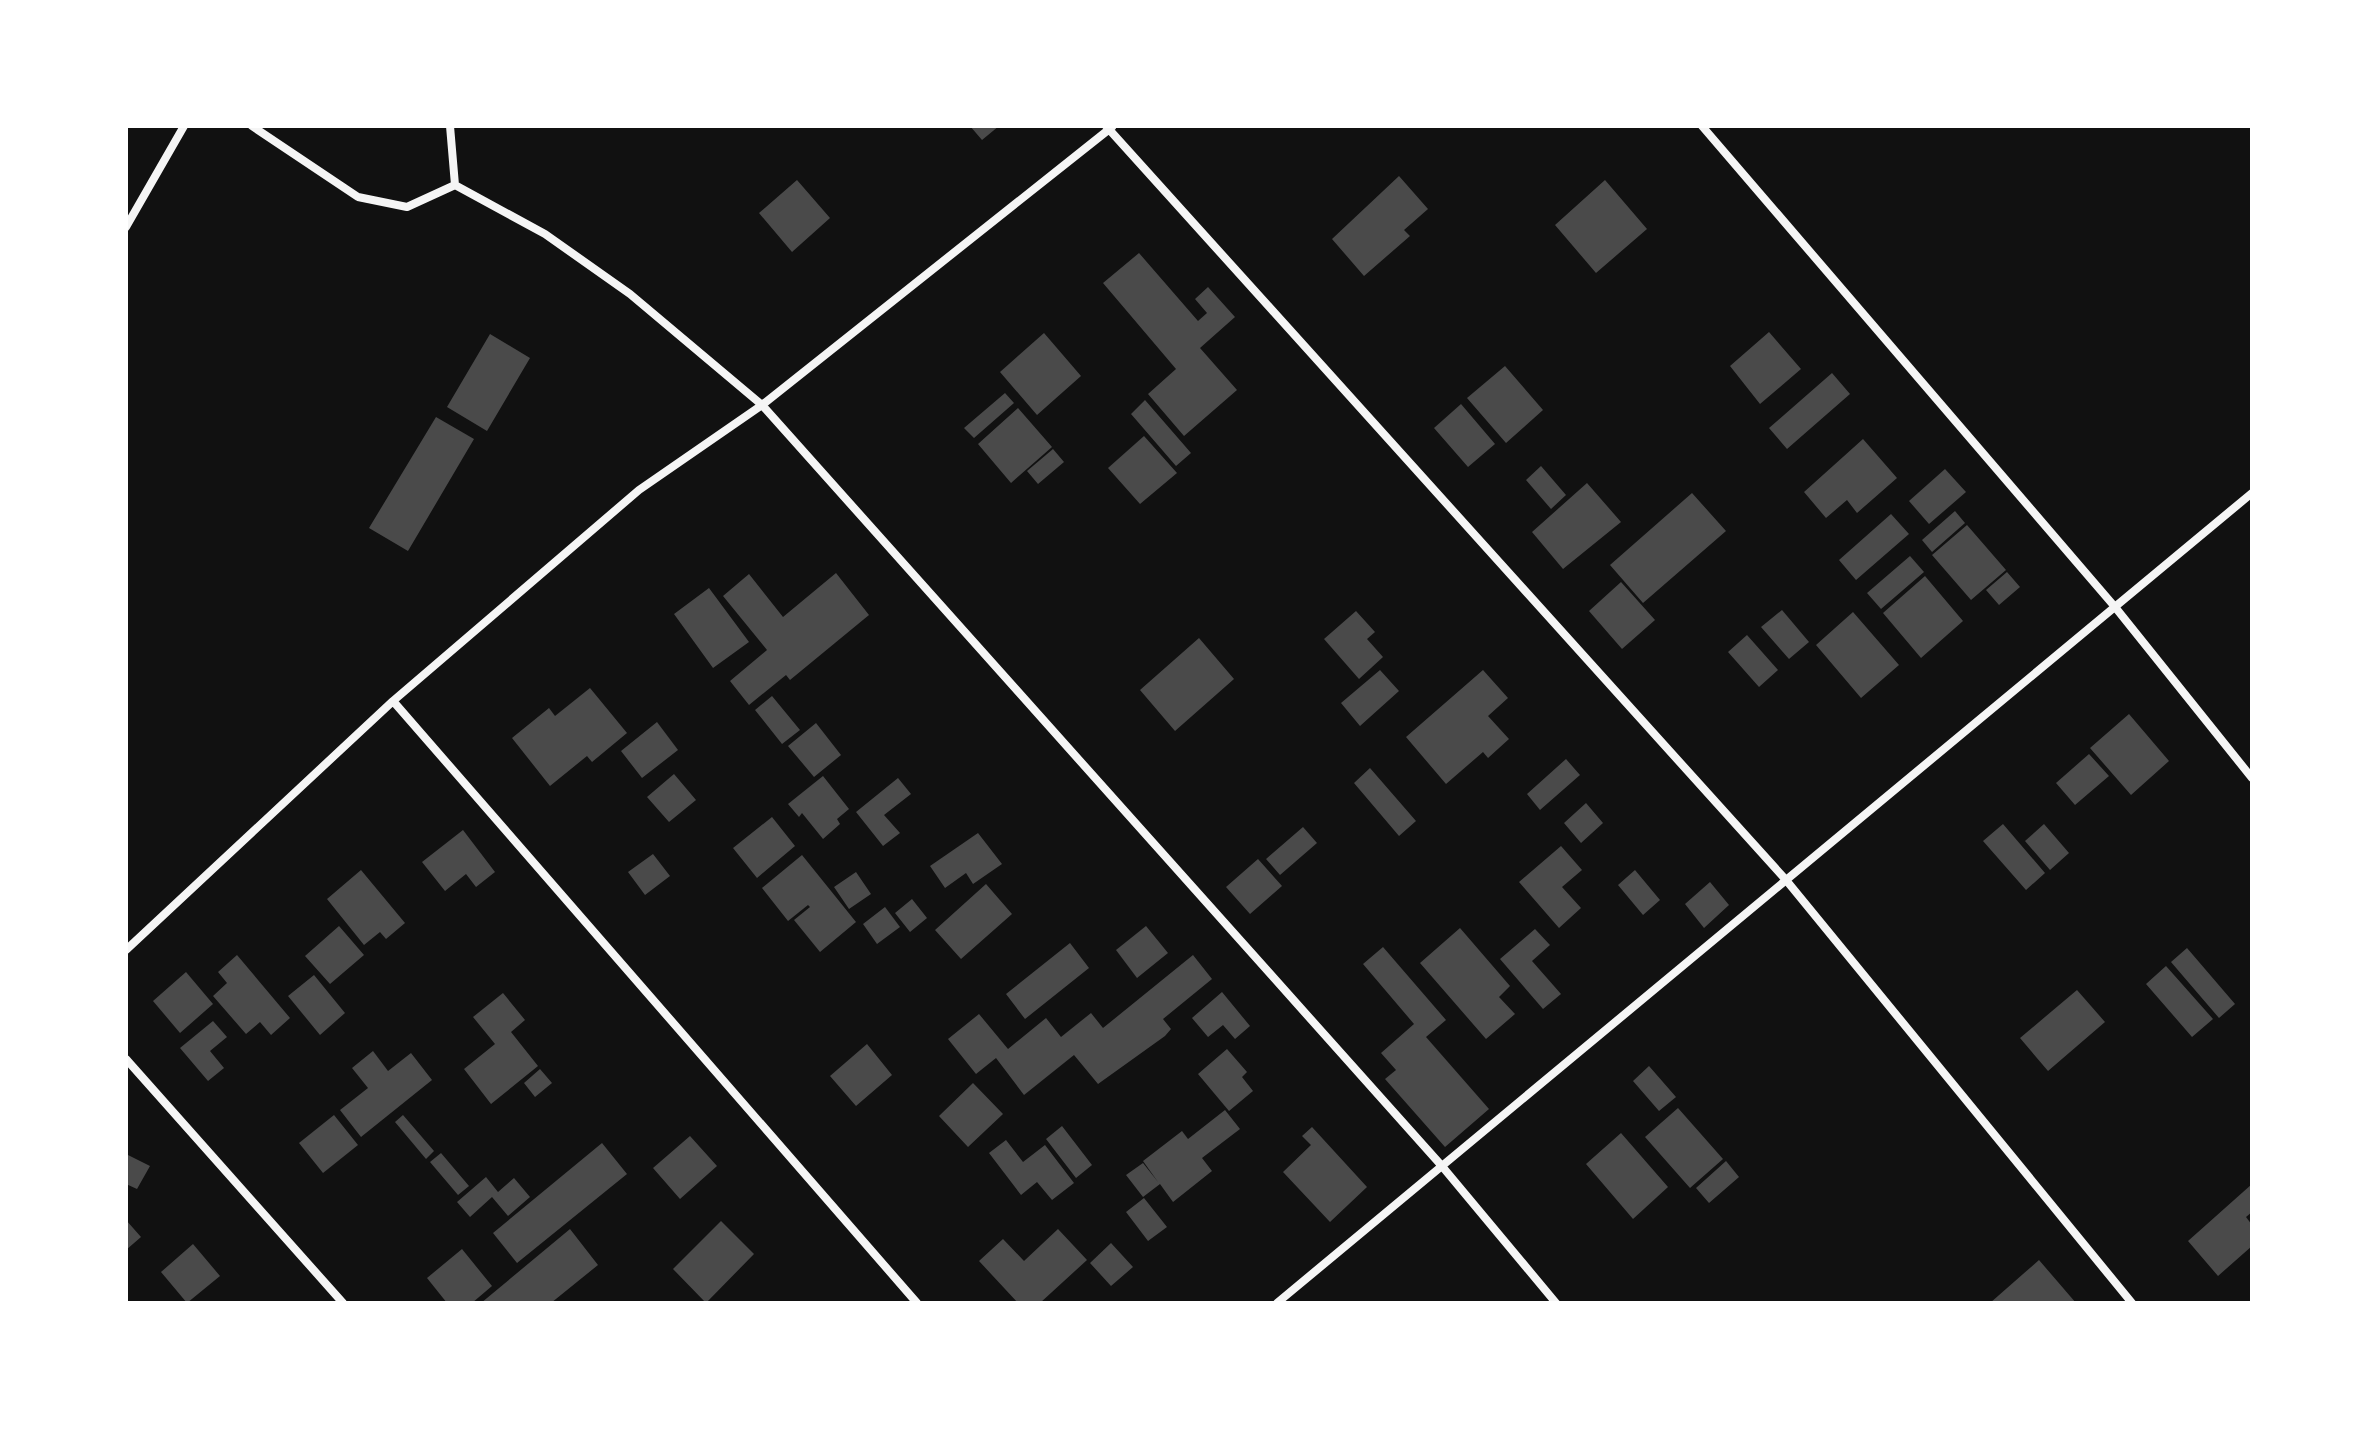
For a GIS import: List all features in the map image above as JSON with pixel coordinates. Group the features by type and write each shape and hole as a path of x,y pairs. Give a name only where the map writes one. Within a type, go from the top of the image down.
{"street":[{"path":"126,227 184,126"},
{"path":"252,126 358,197 407,207 455,185"},
{"path":"450,126 455,185"},
{"path":"1702,126 2115,607 2252,778"},
{"path":"126,950 393,701 639,490 762,405 1109,127 1786,880 2132,1303"},
{"path":"455,185 545,234 630,294 762,405 1441,1165 1556,1303"},
{"path":"1277,1303 2252,493"},
{"path":"393,701 917,1303"},
{"path":"126,1059 343,1303"}],"building":[{"path":"970,126 999,126 982,140"},
{"path":"1399,176 1428,209 1404,230 1410,236 1364,276 1332,239"},
{"path":"797,180 830,218 792,252 759,213"},
{"path":"1605,180 1647,229 1596,273 1555,225"},
{"path":"1139,253 1198,321 1207,313 1195,299 1208,287 1235,317 1200,348 1237,390 1184,436 1148,394 1176,369 1103,283"},
{"path":"1769,332 1801,369 1760,404 1730,366"},
{"path":"1044,333 1081,376 1037,415 1000,372"},
{"path":"490,334 530,358 487,431 447,407"},
{"path":"1505,366 1543,410 1506,443 1467,398"},
{"path":"1832,373 1850,394 1787,449 1769,428"},
{"path":"1005,393 1014,403 974,438 964,428"},
{"path":"1145,400 1191,453 1176,466 1131,414"},
{"path":"1461,404 1495,444 1468,467 1434,428"},
{"path":"1018,408 1052,447 1011,483 978,444"},
{"path":"436,417 474,439 408,551 369,528"},
{"path":"1144,436 1177,473 1140,504 1108,468"},
{"path":"1863,439 1897,478 1857,513 1847,500 1826,518 1804,492"},
{"path":"1053,449 1064,462 1038,484 1027,471"},
{"path":"1541,466 1566,495 1551,509 1526,480"},
{"path":"1945,469 1966,492 1929,524 1909,501"},
{"path":"1587,483 1621,522 1563,569 1532,532"},
{"path":"1692,493 1726,531 1643,603 1610,565"},
{"path":"1955,511 1965,523 1932,552 1922,540"},
{"path":"1891,514 1909,534 1856,580 1839,560"},
{"path":"1967,525 2006,570 1971,600 1932,555"},
{"path":"1910,556 1924,572 1881,609 1867,593"},
{"path":"2007,572 2020,587 1999,605 1986,590"},
{"path":"836,573 869,615 790,680 786,675 749,705 730,681 767,650 723,596 749,574 783,617"},
{"path":"1925,576 1963,621 1921,658 1883,613"},
{"path":"1621,582 1655,620 1622,649 1589,611"},
{"path":"709,588 749,642 713,668 674,614"},
{"path":"1782,610 1809,642 1789,659 1761,627"},
{"path":"1356,611 1375,632 1367,639 1383,657 1359,679 1324,639"},
{"path":"1853,612 1899,665 1861,698 1816,645"},
{"path":"1747,635 1778,670 1759,687 1728,652"},
{"path":"1199,638 1234,679 1175,731 1140,690"},
{"path":"1380,670 1399,691 1360,726 1341,703"},
{"path":"1483,670 1508,698 1488,716 1509,739 1488,758 1483,752 1446,784 1406,737"},
{"path":"590,688 627,733 592,762 587,756 550,786 512,738 549,708 555,716"},
{"path":"772,696 800,730 782,744 755,710"},
{"path":"2129,714 2169,761 2131,795 2090,748"},
{"path":"657,722 678,750 642,778 621,751"},
{"path":"816,723 841,755 814,777 788,746"},
{"path":"2089,754 2109,776 2075,805 2056,783"},
{"path":"1566,759 1580,775 1540,810 1527,794"},
{"path":"1370,768 1416,821 1399,836 1354,783"},
{"path":"674,774 696,800 669,822 647,797"},
{"path":"823,776 849,809 837,819 840,824 823,839 802,813 799,817 788,804"},
{"path":"898,778 911,794 884,815 900,833 883,846 856,812"},
{"path":"1586,803 1603,823 1581,843 1564,823"},
{"path":"772,817 795,846 757,878 733,848"},
{"path":"2003,824 2045,873 2026,890 1983,841"},
{"path":"2044,824 2069,853 2050,870 2025,841"},
{"path":"1303,827 1317,843 1280,875 1266,859"},
{"path":"463,830 495,872 476,887 466,874 445,891 422,862"},
{"path":"978,833 1002,864 973,884 966,873 945,888 930,866"},
{"path":"1561,846 1582,870 1562,887 1581,908 1559,928 1519,882"},
{"path":"653,854 670,876 645,895 628,872"},
{"path":"802,855 856,922 820,952 794,920 810,907 808,905 788,921 762,888"},
{"path":"1258,859 1282,886 1250,914 1226,887"},
{"path":"361,870 405,923 386,939 380,932 364,945 327,899"},
{"path":"1635,870 1660,900 1643,915 1618,885"},
{"path":"856,872 871,894 849,909 834,887"},
{"path":"1710,882 1729,905 1704,928 1685,904"},
{"path":"986,884 1012,914 961,959 935,930"},
{"path":"912,899 927,918 910,932 895,913"},
{"path":"885,907 900,927 877,944 863,924"},
{"path":"339,926 364,955 330,984 305,956"},
{"path":"1146,926 1168,953 1137,978 1116,950"},
{"path":"1460,928 1510,986 1499,997 1515,1014 1486,1039 1420,963"},
{"path":"1535,929 1550,945 1532,961 1561,994 1543,1009 1500,959"},
{"path":"1070,943 1089,968 1025,1019 1006,994"},
{"path":"1383,947 1446,1020 1426,1037 1489,1109 1445,1147 1385,1079 1396,1070 1381,1053 1414,1024 1363,964"},
{"path":"2187,948 2235,1004 2219,1018 2171,962"},
{"path":"237,955 290,1018 271,1035 260,1022 246,1034 213,996 227,983 218,972"},
{"path":"1193,955 1212,979 1163,1019 1171,1029 1165,1036 1098,1084 1074,1055 1024,1095 996,1058 976,1074 948,1039 979,1014 1008,1049 1046,1018 1061,1037 1091,1013 1103,1028"},
{"path":"2166,966 2213,1019 2192,1037 2146,984"},
{"path":"186,972 213,1004 180,1033 153,1001"},
{"path":"314,975 345,1013 320,1035 288,996"},
{"path":"2077,990 2105,1022 2048,1071 2020,1038"},
{"path":"1222,992 1250,1026 1235,1039 1223,1025 1208,1037 1192,1018"},
{"path":"503,993 525,1020 511,1032 538,1066 491,1104 464,1069 495,1044 473,1017"},
{"path":"213,1021 227,1037 210,1051 224,1068 208,1081 180,1048"},
{"path":"867,1044 892,1075 856,1106 830,1076"},
{"path":"1227,1049 1247,1072 1242,1077 1253,1091 1229,1111 1198,1074"},
{"path":"373,1051 388,1071 411,1053 432,1080 361,1137 340,1110 368,1088 352,1068"},
{"path":"1649,1066 1676,1097 1659,1111 1633,1081"},
{"path":"540,1069 552,1083 535,1097 524,1083"},
{"path":"973,1083 1003,1114 968,1147 939,1116"},
{"path":"1678,1108 1723,1159 1690,1188 1645,1137"},
{"path":"1225,1110 1240,1129 1202,1158 1212,1171 1173,1202 1160,1184 1143,1197 1126,1175 1143,1163 1158,1182 1143,1161 1182,1131 1188,1139"},
{"path":"334,1115 358,1145 323,1173 299,1143"},
{"path":"403,1115 434,1151 426,1159 395,1122"},
{"path":"1062,1126 1092,1165 1076,1178 1046,1139"},
{"path":"1312,1127 1367,1187 1330,1222 1283,1172 1311,1145 1302,1136"},
{"path":"1621,1133 1668,1187 1633,1219 1586,1164"},
{"path":"690,1136 717,1166 680,1199 653,1168"},
{"path":"1006,1140 1023,1162 1045,1145 1074,1183 1052,1200 1037,1182 1021,1195 989,1153"},
{"path":"602,1143 627,1174 517,1263 493,1233"},
{"path":"441,1153 469,1186 458,1195 430,1162"},
{"path":"126,1154 150,1166 137,1189 126,1184"},
{"path":"1726,1161 1739,1177 1709,1203 1696,1188"},
{"path":"486,1177 498,1192 514,1178 530,1197 508,1216 492,1197 470,1217 457,1202"},
{"path":"2252,1184 2252,1212 2246,1217 2252,1225 2252,1246 2218,1276 2188,1241"},
{"path":"1144,1198 1167,1227 1148,1241 1126,1212"},
{"path":"126,1220 141,1237 126,1250"},
{"path":"721,1221 754,1254 706,1303 673,1269"},
{"path":"570,1229 598,1265 551,1303 481,1303"},
{"path":"1058,1229 1087,1260 1040,1303 1018,1303 979,1261 1003,1239 1024,1261"},
{"path":"1111,1243 1133,1267 1111,1286 1090,1263"},
{"path":"193,1244 220,1276 187,1303 161,1272"},
{"path":"462,1249 492,1286 472,1303 447,1303 427,1278"},
{"path":"2039,1260 2076,1303 1990,1303"}]}
